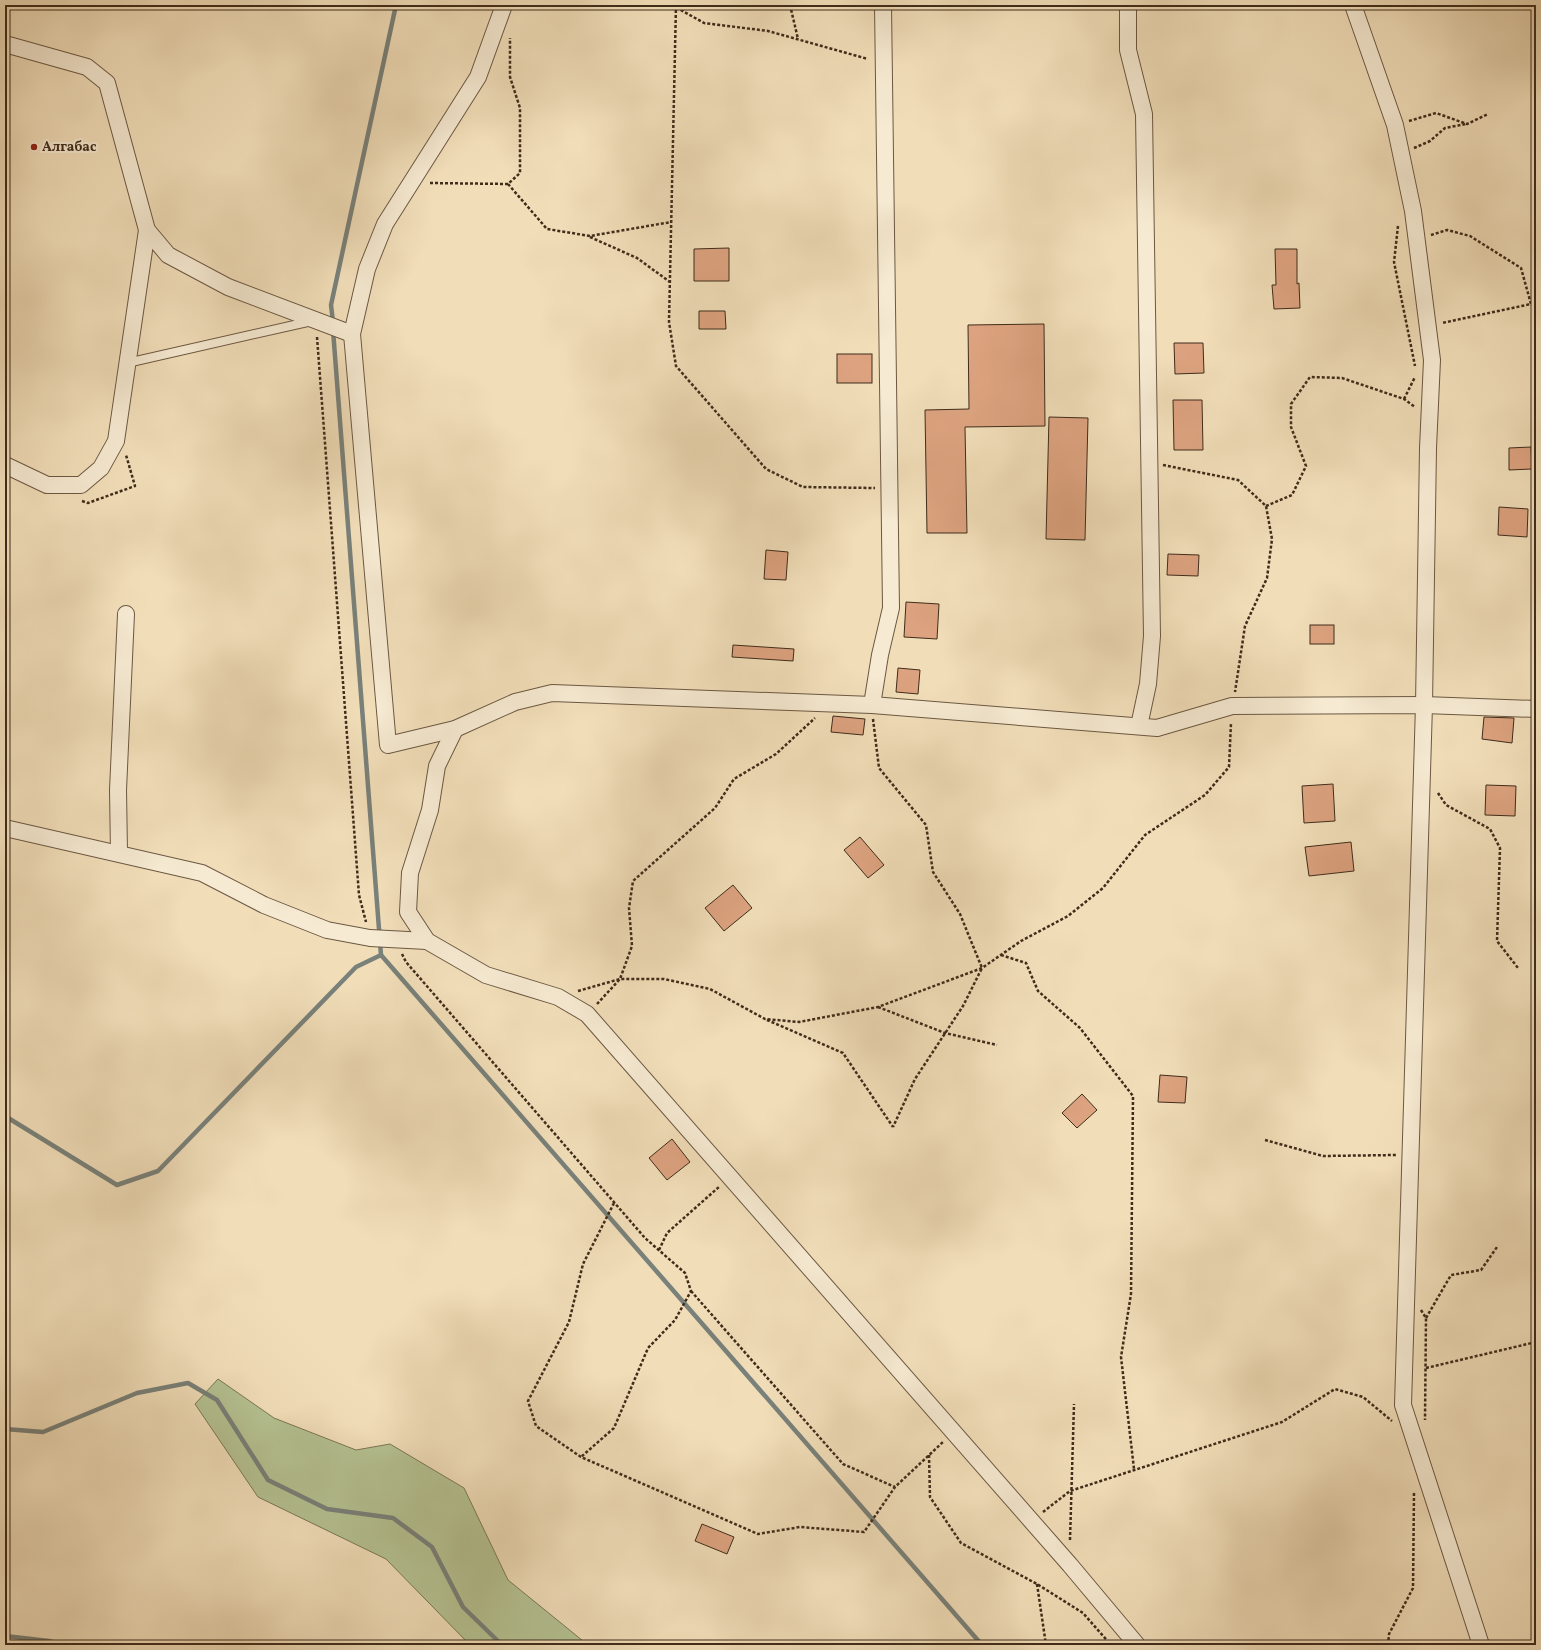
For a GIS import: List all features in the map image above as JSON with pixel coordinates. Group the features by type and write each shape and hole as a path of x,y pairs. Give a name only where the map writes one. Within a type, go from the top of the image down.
{"street":[{"path":"504,5 478,77 385,224 367,269 352,334 388,745 455,730 515,702 552,693 872,705 1156,728 1232,706 1424,705 1536,710"},
{"path":"872,705 880,655 891,608 883,5"},
{"path":"1128,5 1128,50 1144,114 1152,636 1148,684 1139,726"},
{"path":"1353,5 1395,125 1416,239 1432,360 1424,705 1403,1405 1481,1645"},
{"path":"5,44 87,66 107,83 147,230 116,441 101,468 81,485 47,485 5,465"},
{"path":"147,230 168,255 228,287 352,334"},
{"path":"119,853 118,790 126,614"},
{"path":"427,941 408,912 410,873 430,810 437,766 455,730"},
{"path":"5,828 202,872 264,905 327,930 370,938 427,941 486,975 558,997 587,1014 1032,1521 1137,1645"}],"lane":[{"path":"127,363 316,320"}],"path":[{"path":"672,5 704,23 768,31 884,63"},
{"path":"790,5 798,39"},
{"path":"676,7 669,322 676,366 766,469 803,487 890,489"},
{"path":"412,182 508,184 520,173 520,108 510,76 510,37"},
{"path":"1395,125 1436,113 1467,124"},
{"path":"1401,155 1430,141 1445,128 1467,124 1488,114"},
{"path":"508,184 547,229 590,236 637,258 670,282"},
{"path":"590,236 671,222"},
{"path":"1398,224 1394,262 1417,373 1404,399"},
{"path":"1416,239 1447,230 1470,236 1521,268 1531,304 1428,326"},
{"path":"316,320 359,895 370,938"},
{"path":"1266,506 1292,495 1306,466 1291,427 1291,404 1310,377 1342,378 1404,399 1430,419"},
{"path":"765,1019 799,1022 878,1007 982,968 1021,940 1068,916 1103,888 1145,835 1205,795 1229,767 1232,706 1245,626 1267,578 1272,538 1266,506 1238,480 1149,462"},
{"path":"587,1014 620,979 632,946 629,908 633,881 715,808 734,779 776,754 831,703"},
{"path":"558,997 620,979 664,979 710,989 765,1019 843,1053 892,1127 915,1079 963,1006 982,968 960,914 933,872 926,825 879,768 872,705"},
{"path":"1422,769 1446,805 1490,829 1500,848 1497,941 1518,968"},
{"path":"395,939 406,962 645,1238 685,1272 691,1291 843,1464 896,1487"},
{"path":"1001,955 1026,963 1038,991 1080,1028 1133,1096 1131,1294 1121,1358 1134,1469"},
{"path":"878,1007 945,1033 997,1045"},
{"path":"1265,1140 1323,1156 1410,1154"},
{"path":"659,1250 667,1233 730,1177"},
{"path":"614,1203 583,1264 569,1322 528,1401 536,1426 580,1457 758,1534 800,1527 864,1532 896,1487 953,1432"},
{"path":"1425,1423 1426,1318 1452,1275 1481,1270 1497,1246"},
{"path":"1406,1289 1426,1318"},
{"path":"580,1457 614,1428 648,1348 675,1320 691,1291"},
{"path":"1426,1368 1536,1342"},
{"path":"1032,1521 1070,1491 1282,1422 1335,1389 1363,1397 1415,1441"},
{"path":"1070,1565 1070,1491 1074,1404"},
{"path":"929,1454 930,1497 961,1543 1037,1584 1083,1613 1111,1645"},
{"path":"1388,1645 1389,1634 1413,1588 1414,1487"},
{"path":"1037,1584 1046,1645"}],"green space":[{"path":"218,1379 274,1418 356,1450 390,1444 464,1488 508,1580 588,1645 470,1645 386,1559 258,1497 195,1404"}],"building":[{"path":"729,248 729,281 694,281 694,249"},
{"path":"1275,249 1297,249 1297,284 1299,283 1300,308 1274,309 1272,285 1276,285"},
{"path":"699,311 725,311 726,329 699,329"},
{"path":"1044,324 1045,426 965,427 967,533 927,533 925,410 969,409 968,325"},
{"path":"1174,343 1203,343 1204,373 1175,374"},
{"path":"837,354 872,354 872,383 837,383"},
{"path":"1173,400 1202,400 1203,450 1174,450"},
{"path":"1049,417 1088,418 1085,540 1046,539"},
{"path":"1531,447 1532,469 1509,470 1509,448"},
{"path":"1499,507 1528,509 1527,537 1498,535"},
{"path":"766,550 788,552 786,580 764,579"},
{"path":"1168,554 1199,555 1198,576 1167,575"},
{"path":"906,602 939,604 937,639 904,637"},
{"path":"1310,625 1334,625 1334,644 1310,644"},
{"path":"733,645 794,649 793,661 732,657"},
{"path":"898,668 920,670 918,694 896,692"},
{"path":"833,716 865,719 863,735 831,732"},
{"path":"1484,717 1514,718 1512,743 1482,739"},
{"path":"1333,784 1335,821 1304,823 1302,786"},
{"path":"1486,785 1516,786 1515,816 1485,815"},
{"path":"860,837 884,865 868,878 844,850"},
{"path":"1351,842 1354,871 1309,876 1305,847"},
{"path":"733,885 752,908 724,931 705,908"},
{"path":"1160,1075 1187,1077 1185,1103 1158,1102"},
{"path":"1082,1094 1097,1110 1077,1128 1062,1113"},
{"path":"672,1139 690,1162 667,1180 649,1158"},
{"path":"702,1524 734,1537 727,1554 695,1541"}],"waterway":[{"path":"333,322 331,305 396,5"},
{"path":"333,330 381,955 982,1645"},
{"path":"5,1116 117,1185 158,1171 356,967 381,955"},
{"path":"5,1429 43,1432 137,1393 188,1383 217,1400 268,1480 327,1509 393,1518 432,1547 463,1607 502,1645"},
{"path":"5,1636 49,1641 61,1645"}],"place":[{"name":"Алгабас","path":"34,147"}]}
